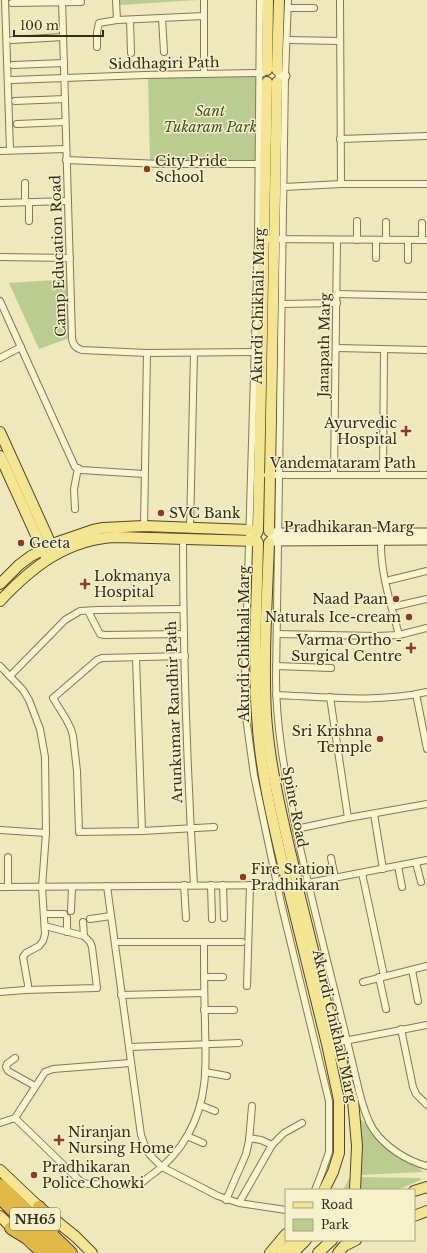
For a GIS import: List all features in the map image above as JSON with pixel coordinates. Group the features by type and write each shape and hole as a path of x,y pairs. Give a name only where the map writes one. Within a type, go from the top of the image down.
{"highway":[{"name":"NH65","path":"0,1185 71,1253"},
{"name":"NH65","path":"0,1198 57,1253"},
{"path":"39,1207 48,1221 81,1253"},
{"path":"11,1228 27,1238 43,1253"}],"main road":[{"name":"Akurdi Chikhali Marg","path":"268,0 272,75"},
{"name":"Akurdi Chikhali Marg","path":"278,0 272,75 269,239 270,475 264,536 255,679 256,716 264,773 295,887 332,1044 339,1100 340,1142 337,1163 324,1189"},
{"name":"Akurdi Chikhali Marg","path":"269,239 258,352 270,475"},
{"path":"0,432 49,552"},
{"path":"0,456 49,552"},
{"path":"0,584 19,565 49,552 78,534 103,528 144,526 264,536"},
{"path":"0,601 18,581 49,552 104,538 183,539 264,536"},
{"path":"332,1044 345,1072 353,1100 358,1146 355,1189"},
{"path":"0,1170 39,1207 92,1253"},
{"path":"415,1191 427,1187"},
{"path":"415,1211 427,1209"},
{"path":"415,1215 427,1209"},
{"path":"0,1216 36,1253"},
{"path":"270,1253 285,1235"},
{"path":"282,1253 294,1241"},
{"path":"293,1253 305,1241"},
{"path":"318,1253 331,1241"},
{"path":"327,1253 336,1241"},
{"path":"338,1253 344,1246 354,1241"}],"street":[{"path":"4,0 10,150"},
{"path":"116,0 117,20"},
{"path":"204,0 204,74"},
{"path":"260,0 272,75 284,187 269,239"},
{"path":"288,0 288,40 272,75 259,164 269,239 282,304 270,475 264,536 245,679 246,717 254,775 277,885 329,1101 330,1136 327,1160 314,1189"},
{"path":"340,0 341,184"},
{"path":"12,3 62,1 81,2"},
{"name":"Camp Education Road","path":"62,1 72,340 74,345 82,350 146,353 258,352"},
{"path":"288,8 314,8"},
{"path":"98,47 98,23 117,20 204,16"},
{"path":"162,18 164,52"},
{"path":"130,20 131,53"},
{"path":"12,40 63,37"},
{"path":"288,40 340,41"},
{"path":"13,65 64,63"},
{"name":"Siddhagiri Path","path":"12,80 64,77 204,74 272,75"},
{"path":"15,101 65,99"},
{"path":"0,103 8,102"},
{"path":"17,124 65,122"},
{"path":"340,139 427,136"},
{"path":"0,150 66,149"},
{"path":"66,160 161,164 259,164"},
{"path":"25,183 29,221"},
{"path":"284,187 341,184 427,184"},
{"path":"0,203 68,201"},
{"path":"357,221 357,240"},
{"path":"386,222 386,240"},
{"path":"269,239 424,240 422,223"},
{"name":"Janapath Marg","path":"334,475 337,240"},
{"path":"376,240 376,258"},
{"path":"408,240 408,260"},
{"path":"0,257 70,258"},
{"path":"337,294 427,296"},
{"path":"0,301 75,467 81,470 144,474"},
{"path":"282,304 336,303"},
{"path":"0,358 21,348"},
{"path":"336,348 427,350"},
{"path":"383,475 384,350"},
{"path":"258,352 264,536 277,634 276,696 284,770 296,829 295,887 347,1040 358,1091 372,1129 382,1140 406,1158 427,1166"},
{"path":"144,526 146,353"},
{"path":"190,529 194,353"},
{"path":"75,509 74,489 78,468"},
{"name":"Vandemataram Path","path":"270,475 427,475"},
{"name":"Pradhikaran Marg","path":"264,536 427,533"},
{"name":"Pradhikaran Marg","path":"264,536 427,540"},
{"name":"Arunkumar Randhir Path","path":"183,539 183,609 190,829 194,885"},
{"path":"381,540 380,553 399,635"},
{"path":"390,580 427,571"},
{"path":"396,606 427,599"},
{"path":"10,676 65,620 80,611 183,609"},
{"path":"88,611 100,634 184,634"},
{"path":"277,634 376,636 399,635 427,628"},
{"path":"185,656 108,658 97,660 54,698 71,728 77,771 79,832 142,831 214,827"},
{"path":"136,658 142,831"},
{"path":"0,666 29,700 38,723 43,742 46,773 46,833 42,887 45,926 44,941 39,946 26,953 24,957 28,985 28,988 25,990"},
{"path":"276,666 331,668"},
{"path":"276,696 390,698 427,692"},
{"path":"416,694 425,728 427,749"},
{"path":"330,697 348,818"},
{"path":"296,829 427,804"},
{"path":"374,814 383,869"},
{"path":"0,830 46,833"},
{"path":"8,858 8,887"},
{"path":"331,858 335,878"},
{"path":"0,887 184,885 277,885 295,887 427,860"},
{"path":"416,863 421,882"},
{"path":"398,866 402,887"},
{"path":"362,873 386,1009"},
{"path":"184,885 186,918"},
{"path":"211,885 212,919"},
{"path":"223,885 224,918"},
{"path":"247,986 250,885"},
{"path":"107,886 141,1135 150,1156 162,1167 226,1200 239,1204 285,1210"},
{"path":"71,911 72,887"},
{"path":"44,914 65,916 67,932"},
{"path":"90,919 111,916"},
{"path":"83,922 84,936"},
{"path":"0,992 97,988 92,947 90,942 84,936 45,926"},
{"path":"115,942 242,942"},
{"path":"15,1118 77,1178 89,1184 140,1183 172,1158 187,1136 194,1122 200,1105 204,1084 204,942"},
{"path":"363,982 381,976 427,966"},
{"path":"412,970 418,1001"},
{"path":"204,977 223,977"},
{"path":"121,996 204,993"},
{"path":"204,1010 234,1010"},
{"path":"316,1046 427,1025"},
{"path":"401,1029 412,1087 416,1094 427,1105"},
{"path":"129,1047 239,1042"},
{"path":"15,1058 7,1064 6,1067 8,1070 35,1086"},
{"path":"0,1123 15,1118 35,1086 46,1072 53,1069 130,1063"},
{"path":"205,1072 227,1076"},
{"path":"200,1105 215,1111"},
{"path":"226,1200 246,1154 250,1138 252,1106"},
{"path":"239,1204 272,1145 284,1133 302,1123"},
{"path":"187,1136 203,1142"},
{"path":"250,1138 261,1140 272,1145"}],"green space":[{"path":"120,0 198,0 120,5"},
{"name":"Sant Tukaram Park","path":"259,75 259,164 150,161 148,76"},
{"path":"70,279 72,337 39,349 9,283"},
{"path":"358,1117 423,1172 361,1175"},
{"path":"350,1177 420,1178 421,1180 399,1189 344,1189"}],"place":[{"name":"City Pride School","path":"147,169"},
{"name":"Ayurvedic Hospital","path":"406,431"},
{"name":"SVC Bank","path":"161,513"},
{"name":"Geeta","path":"21,543"},
{"name":"Lokmanya Hospital","path":"85,584"},
{"name":"Naad Paan","path":"396,599"},
{"name":"Naturals Ice-cream","path":"409,617"},
{"name":"Varma Ortho - Surgical Centre","path":"411,648"},
{"name":"Sri Krishna Temple","path":"380,739"},
{"name":"Fire Station Pradhikaran","path":"243,877"},
{"name":"Niranjan Nursing Home","path":"59,1140"},
{"name":"Pradhikaran Police Chowki","path":"34,1175"}]}
